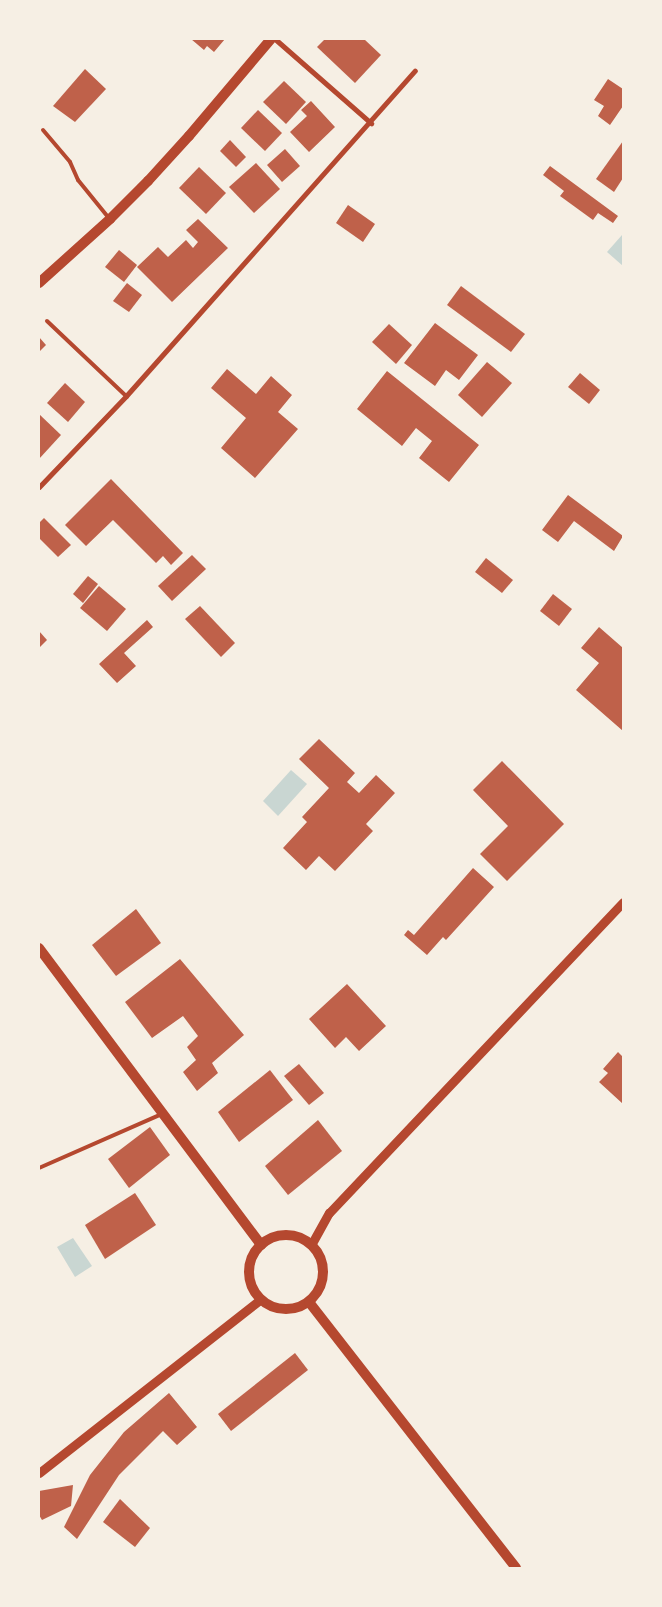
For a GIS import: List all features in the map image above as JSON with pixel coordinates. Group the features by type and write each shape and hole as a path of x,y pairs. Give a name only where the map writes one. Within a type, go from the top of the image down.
{"main road":[{"path":"39,283 110,220 190,136 271,39"},
{"path":"39,948 160,1115 260,1245"},
{"path":"286,1236 311,1245 321,1262 322,1280 309,1302 289,1310 269,1306 260,1300 249,1278 249,1266 260,1245 270,1239 286,1236"},
{"path":"309,1302 516,1568"}],"street":[{"path":"275,39 371,123"},
{"path":"39,487 126,396 371,123 415,71"},
{"path":"311,1245 329,1213 623,902"},
{"path":"39,1473 260,1300"}],"lane":[{"path":"43,130 70,162 78,180 110,220"},
{"path":"47,321 126,396"},
{"path":"39,1168 160,1115"}],"shaded area":[{"path":"623,236 623,266 607,252"},
{"path":"291,770 307,784 278,816 263,801"},
{"path":"73,1238 92,1266 75,1277 57,1247"}],"building":[{"path":"191,39 225,39 214,52 207,46 204,50"},
{"path":"325,39 364,39 381,55 355,83 317,47"},
{"path":"85,69 106,89 75,122 53,106"},
{"path":"608,79 623,89 623,106 610,125 598,116 604,106 594,100"},
{"path":"284,81 306,102 286,124 263,102"},
{"path":"311,101 335,127 309,152 290,132 307,116 301,110"},
{"path":"258,110 282,133 265,151 241,128"},
{"path":"230,140 246,157 236,167 220,151"},
{"path":"623,141 623,178 614,192 596,179"},
{"path":"285,149 300,166 282,182 267,165"},
{"path":"256,163 280,189 254,213 229,187"},
{"path":"550,166 618,216 613,223 598,213 593,220 560,196 564,191 543,175"},
{"path":"199,167 226,193 206,214 179,188"},
{"path":"348,205 375,224 363,242 336,223"},
{"path":"198,219 228,248 172,302 137,267 158,247 168,257 186,240 193,248 198,242 186,230"},
{"path":"119,250 137,265 124,282 105,267"},
{"path":"127,283 142,295 129,312 113,301"},
{"path":"461,286 525,334 511,352 447,305"},
{"path":"435,323 478,355 459,380 446,370 435,386 404,363"},
{"path":"389,324 412,345 396,364 372,342"},
{"path":"39,337 46,345 39,352"},
{"path":"487,362 512,383 482,417 458,395"},
{"path":"227,369 256,394 271,376 292,395 278,412 298,429 255,478 221,448 246,418 211,388"},
{"path":"387,371 479,445 449,482 419,458 432,441 416,428 402,446 357,409"},
{"path":"580,373 600,390 589,404 568,387"},
{"path":"65,383 85,402 68,422 47,403"},
{"path":"39,414 61,435 39,459"},
{"path":"111,479 183,553 171,565 163,556 156,563 113,520 86,546 65,525"},
{"path":"568,495 623,536 614,551 574,521 558,542 542,530"},
{"path":"44,518 71,545 58,557 39,538 39,523"},
{"path":"192,555 206,569 172,601 158,586"},
{"path":"486,558 513,580 502,593 475,572"},
{"path":"88,576 98,584 83,603 73,594"},
{"path":"99,586 126,609 107,631 80,608"},
{"path":"553,594 572,609 559,626 540,611"},
{"path":"200,606 235,643 221,657 185,619"},
{"path":"147,620 153,627 124,653 136,666 117,683 99,664"},
{"path":"599,627 623,648 623,731 576,690 599,663 581,648"},
{"path":"39,631 47,640 39,648"},
{"path":"319,739 355,773 347,782 359,793 376,775 395,793 366,824 373,831 335,871 319,856 306,870 283,848 307,822 302,817 329,788 299,759"},
{"path":"502,761 564,824 507,881 480,854 508,826 473,790"},
{"path":"473,868 494,887 446,940 443,937 427,955 404,935 408,930 414,935"},
{"path":"136,909 161,943 116,976 92,945"},
{"path":"180,959 244,1035 212,1063 218,1073 197,1091 183,1072 196,1060 187,1047 198,1036 183,1016 152,1038 125,1002"},
{"path":"347,984 386,1026 359,1051 346,1037 335,1048 309,1019"},
{"path":"618,1052 623,1057 623,1104 599,1082 608,1073 603,1069"},
{"path":"299,1064 324,1093 309,1105 284,1076"},
{"path":"270,1070 293,1100 239,1142 218,1112"},
{"path":"318,1120 342,1151 288,1195 265,1166"},
{"path":"150,1127 170,1155 129,1188 108,1159"},
{"path":"135,1193 156,1225 105,1259 85,1225"},
{"path":"295,1353 308,1370 231,1431 218,1414"},
{"path":"169,1393 197,1427 177,1445 163,1431 119,1475 77,1539 64,1527 90,1475 124,1432"},
{"path":"73,1485 71,1506 42,1520 39,1515 39,1491"},
{"path":"120,1499 150,1528 135,1547 103,1522"}]}
